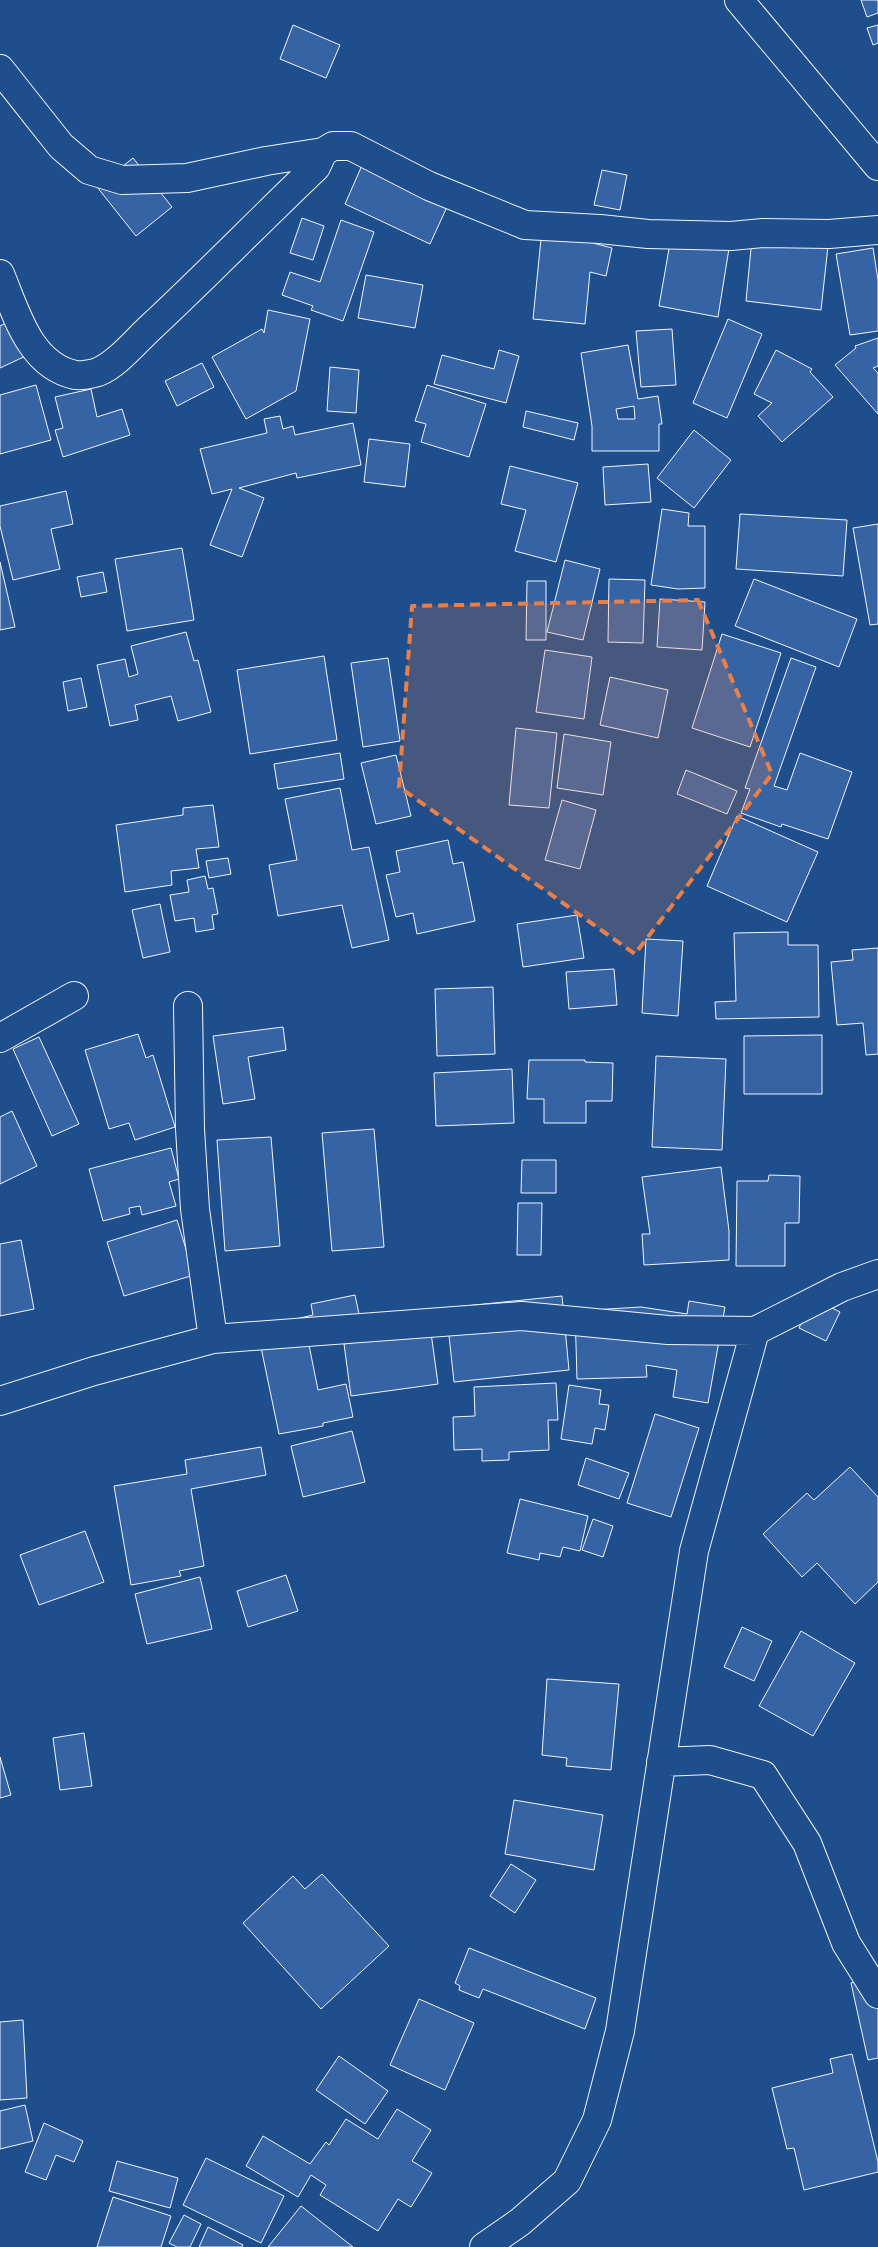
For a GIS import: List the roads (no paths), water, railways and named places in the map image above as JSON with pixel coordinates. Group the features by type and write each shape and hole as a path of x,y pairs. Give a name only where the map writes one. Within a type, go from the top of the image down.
{"street":[{"path":"738,0 878,166"},
{"path":"0,69 62,146 90,170 122,180 187,178 266,161 323,152 333,146 351,146 429,186 525,225 648,234 731,236 763,233 829,234 878,230"},
{"path":"0,274 23,330 39,356 60,370 78,376 97,372 113,362 171,309 316,167 323,152"},
{"path":"0,1038 74,996"},
{"path":"188,1006 190,1129 194,1209 213,1339"},
{"path":"0,1401 94,1371 213,1339 522,1316 668,1330 755,1331 842,1287 878,1274"},
{"path":"484,2247 520,2222 567,2181 597,2120 620,2031 694,1551 755,1331"},
{"path":"661,1762 710,1760 763,1776 807,1843 846,1943 878,1994"}]}
